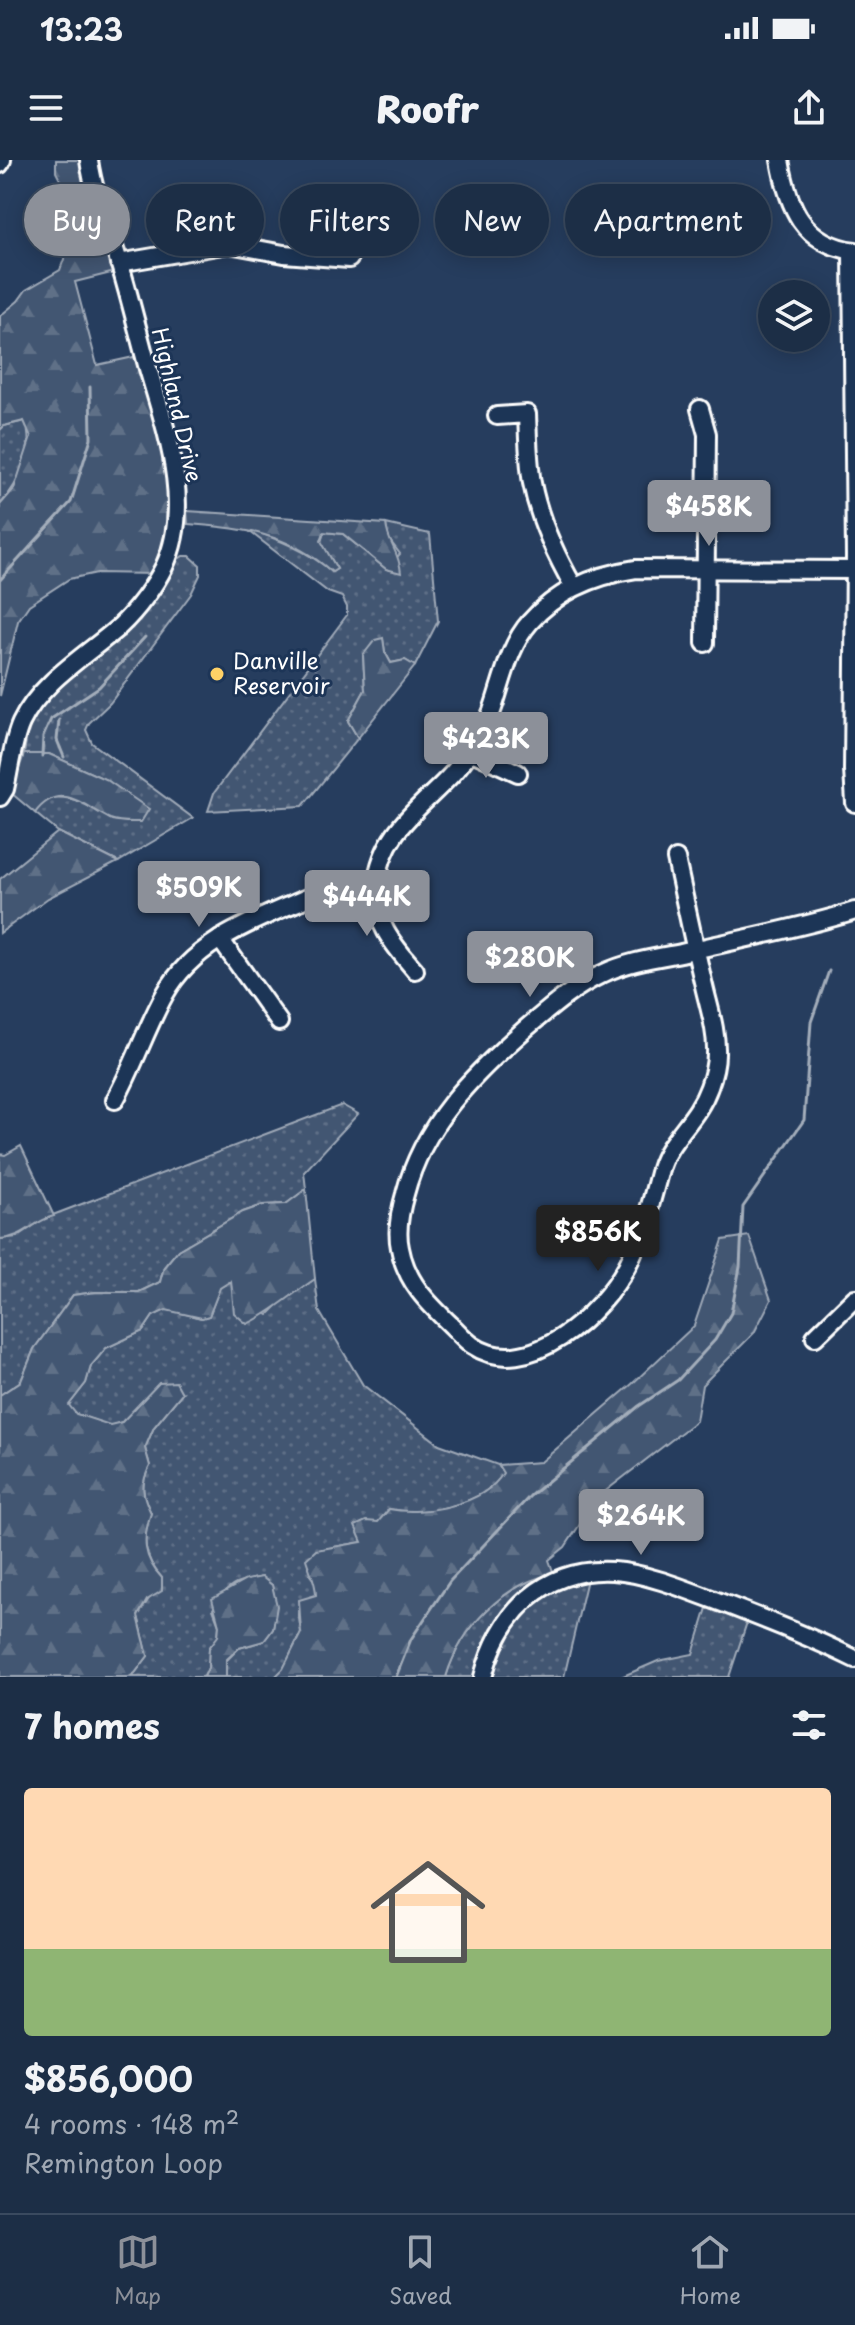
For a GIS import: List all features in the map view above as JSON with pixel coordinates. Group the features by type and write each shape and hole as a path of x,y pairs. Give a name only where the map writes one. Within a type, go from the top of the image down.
{"street":[{"name":"Highland Drive","path":"0,797 5,789 20,724 35,701 56,679 123,623 163,568 173,542 177,511 175,478 159,407 119,263 93,187 89,160"},
{"path":"780,160 786,194 803,224 826,243 854,251 855,803"},
{"path":"119,263 229,244 284,254 349,259"},
{"path":"700,409 707,434 705,643"},
{"path":"497,416 527,414 532,481 539,511 555,553 574,587"},
{"path":"415,970 394,946 383,926 376,901 376,883 390,841 400,824 440,787 470,751 490,715 519,638 528,623 574,587 618,571 707,568 855,570"},
{"path":"470,751 518,773"},
{"path":"676,859 695,949 715,1037 715,1066 703,1104 665,1155 643,1231 625,1269 584,1320 547,1346 522,1355 505,1355 473,1346 411,1282 399,1246 402,1206 408,1182 425,1141 463,1087 564,996 604,972 695,949 787,930 855,911"},
{"path":"115,1100 166,992 205,948 238,927 333,887 353,882 376,883"},
{"path":"220,939 279,1022"},
{"path":"815,1337 855,1298"},
{"path":"483,1677 495,1639 506,1620 522,1603 566,1577 590,1571 617,1571 694,1593 807,1635 855,1659"}],"green space":[{"path":"56,160 82,160 86,184 62,184 56,172"},
{"path":"65,256 110,256 115,272 75,282 97,365 134,357 151,400 168,469 170,493 166,538 154,574 97,573 69,579 29,605 18,621 0,696 0,505 14,489 31,437 24,421 0,430 0,316 26,290 60,270"},
{"path":"25,421 28,443 24,466 0,505 0,430 4,426"},
{"path":"187,511 386,524 401,573 386,569 343,534 324,532 321,541 337,569 332,572 299,549 264,535 188,524"},
{"path":"386,524 430,534 438,621 415,666 405,660 391,663 383,639 363,655 365,690 348,721 358,738 303,806 208,811 214,793 347,615 342,597 328,592 245,528 302,551 332,572 337,569 321,542 324,532 343,534 386,569 400,554 388,538"},
{"path":"183,556 190,556 200,565 200,575 191,594 110,703 89,723 86,730 92,743 193,818 118,862 58,832 35,813 45,799 63,798 88,806 112,820 125,793 107,780 49,754 24,754 28,727 61,686 132,623 171,564"},
{"path":"383,638 391,663 405,660 415,666 358,738 348,721 365,690 363,655 375,640"},
{"path":"24,754 49,754 107,780 149,809 141,822 118,821 81,802 62,797 44,803 35,813 11,793"},
{"path":"58,832 118,862 48,898 0,933 0,879"},
{"path":"342,1105 358,1114 304,1172 306,1189 286,1204 263,1205 243,1212 178,1250 164,1267 160,1282 139,1292 73,1295 34,1349 21,1381 0,1395 0,1239 17,1237 45,1218"},
{"path":"21,1146 54,1216 16,1236 0,1239 0,1154 5,1155"},
{"path":"306,1189 315,1279 247,1324 234,1313 231,1281 220,1288 209,1316 202,1318 166,1310 153,1316 143,1331 106,1348 91,1366 86,1383 69,1405 76,1414 110,1425 122,1422 159,1383 176,1382 182,1393 154,1427 145,1448 150,1466 143,1490 151,1513 146,1531 146,1548 151,1563 162,1578 162,1591 147,1600 138,1616 148,1656 129,1677 0,1677 0,1395 21,1381 34,1349 73,1295 139,1292 160,1282 164,1267 178,1250 243,1212 263,1205 286,1204"},
{"path":"749,1236 771,1300 754,1333 702,1385 696,1421 598,1497 565,1547 549,1560 554,1574 518,1587 486,1610 462,1642 446,1677 275,1677 283,1669 301,1633 299,1600 316,1595 306,1559 316,1550 362,1542 355,1526 366,1521 378,1522 389,1509 419,1511 452,1506 482,1493 494,1484 503,1473 498,1465 541,1462 694,1326 723,1240"},
{"path":"315,1279 319,1311 363,1385 439,1444 498,1465 504,1473 483,1493 468,1500 419,1511 389,1509 362,1542 317,1550 310,1575 316,1583 316,1596 298,1612 301,1632 283,1670 275,1677 226,1677 226,1661 239,1648 264,1641 273,1629 276,1606 272,1585 262,1577 233,1586 213,1609 219,1625 218,1637 209,1648 208,1668 204,1677 129,1677 148,1656 138,1616 162,1578 151,1563 146,1547 151,1513 143,1490 150,1466 145,1448 154,1427 182,1393 134,1410 122,1422 110,1426 76,1414 68,1406 86,1383 91,1366 106,1348 143,1331 153,1316 166,1309 201,1318 209,1316 220,1287 232,1281 234,1294 268,1315 282,1301"},
{"path":"554,1574 587,1579 564,1677 446,1677 462,1642 486,1610 518,1587"},
{"path":"262,1577 272,1585 277,1606 273,1629 264,1641 239,1648 226,1660 226,1677 204,1677 208,1668 209,1648 218,1636 219,1625 212,1599 246,1580"},
{"path":"707,1608 747,1622 729,1677 621,1677 658,1661 693,1654"}],"waterway":[{"path":"0,580 71,502 91,438 90,387"},
{"path":"42,756 43,737 51,719 99,687 145,637"},
{"path":"59,720 57,740 64,757"},
{"path":"396,1677 411,1639 450,1581 530,1496 639,1406 678,1380 715,1340 731,1313 740,1267 743,1207 804,1120 811,1022 829,971"}],"place":[{"name":"Danville Reservoir","path":"217,674"}]}
